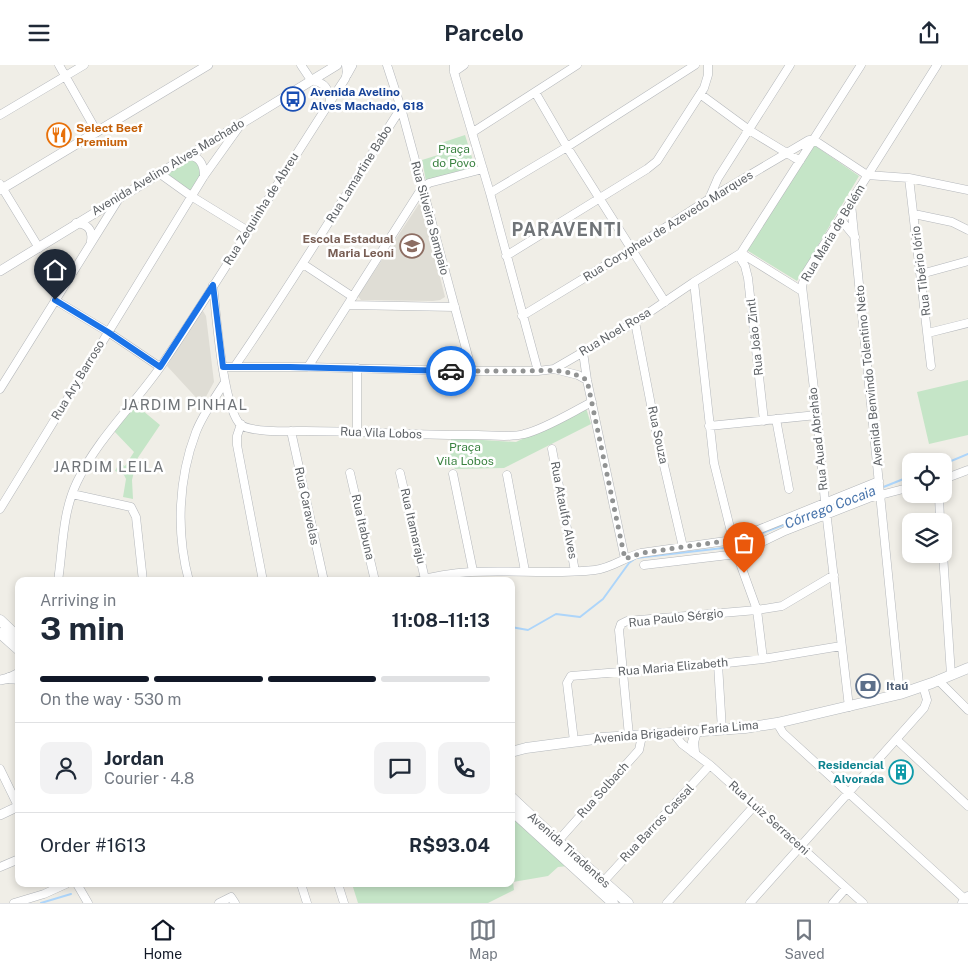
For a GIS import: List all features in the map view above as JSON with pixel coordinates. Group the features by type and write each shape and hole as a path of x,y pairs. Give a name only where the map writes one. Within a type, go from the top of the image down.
{"main road":[{"path":"0,620 15,634"},
{"path":"0,633 15,646"},
{"name":"Avenida Brigadeiro Faria Lima","path":"515,751 574,741 722,730 777,723 900,694 966,669"},
{"path":"694,752 693,739 696,732"},
{"name":"Avenida Brigadeiro Faria Lima","path":"515,747 526,748"},
{"name":"Avenida Tiradentes","path":"515,801 628,903"},
{"name":"Avenida Tiradentes","path":"515,814 613,903"}],"street":[{"path":"59,65 97,132"},
{"path":"0,115 84,65"},
{"path":"39,247 1,188 97,132 193,69 208,65"},
{"path":"301,65 311,80 326,86 330,102"},
{"name":"Avenida Avelino Alves Machado","path":"0,271 336,65"},
{"path":"346,69 352,65"},
{"name":"Rua Silveira Sampaio","path":"387,65 401,108 472,371"},
{"path":"464,65 454,68 538,371"},
{"path":"473,132 577,65"},
{"path":"490,193 567,147 695,65"},
{"path":"506,257 657,161 707,81 708,65"},
{"path":"709,199 718,178 790,65"},
{"name":"Rua Noel Rosa","path":"223,367 472,371 538,371 554,369 635,322 694,282 740,255 861,65"},
{"name":"Rua Maria de Belém","path":"802,291 804,277 937,65"},
{"name":"Rua Zequinha de Abreu","path":"58,577 64,522 72,494 84,468 105,436 160,367 330,102 346,69"},
{"path":"535,92 567,147 665,302"},
{"path":"700,93 749,130 800,161"},
{"name":"Rua Lamartine Babo","path":"236,366 401,108"},
{"name":"Rua Ary Barroso","path":"0,509 204,175 242,123"},
{"path":"814,140 867,175 909,178 968,189"},
{"name":"Rua Corypheu de Azevedo Marques","path":"522,316 632,249 709,199 806,141 814,140"},
{"path":"186,156 194,156 200,161 204,175"},
{"path":"308,367 422,188 429,183 483,169"},
{"path":"159,173 191,196 248,231"},
{"name":"Rua Tibério Iório","path":"909,178 931,365"},
{"path":"0,389 119,198"},
{"name":"Avenida Benvindo Tolentino Neto","path":"851,204 900,694"},
{"path":"914,214 952,222 968,230"},
{"path":"840,220 855,237"},
{"path":"76,223 84,225 89,229 91,242"},
{"path":"740,255 802,291"},
{"name":"Rua João Zintl","path":"740,255 748,278 764,421"},
{"path":"921,275 968,261"},
{"path":"303,264 353,297"},
{"path":"694,282 714,463 735,547 757,610 763,659"},
{"path":"213,285 225,382 232,409 241,424 237,436 237,445 262,577"},
{"name":"Rua Auad Abrahão","path":"802,291 817,415 825,509 849,707"},
{"path":"55,300 108,332 160,367"},
{"path":"348,305 455,307"},
{"name":"Rua Souza","path":"635,322 656,431 683,547"},
{"path":"928,333 968,323"},
{"path":"583,352 587,380 625,559"},
{"path":"357,368 357,431"},
{"path":"554,369 578,375 587,380"},
{"path":"188,577 180,525 187,464 196,432 225,382"},
{"name":"Rua Vila Lobos","path":"241,424 255,429 291,431 357,431 444,436 515,436 534,430 592,402"},
{"path":"709,426 817,415"},
{"path":"776,419 789,489"},
{"name":"Rua Caravelas","path":"291,431 323,577"},
{"name":"Rua Ataulfo Alves","path":"552,449 575,571"},
{"path":"952,476 968,470"},
{"name":"Rua Itabuna","path":"350,473 374,577"},
{"name":"Rua Itamaraju","path":"400,473 425,577"},
{"path":"453,474 473,571"},
{"path":"507,475 525,571"},
{"path":"437,577 473,571 575,571 606,568 641,553 683,547 735,547 880,488 902,487"},
{"path":"644,565 735,547 785,531 825,509 880,488"},
{"path":"72,494 132,507 136,517 143,577"},
{"path":"944,563 951,675"},
{"name":"Rua Paulo Sérgio","path":"629,736 619,630 621,624 627,621 757,610 787,604 834,575"},
{"name":"Rua Maria Elizabeth","path":"574,741 568,683 571,676 763,659 841,646"},
{"path":"950,658 966,669"},
{"path":"718,664 722,730"},
{"path":"938,680 968,710"},
{"path":"750,903 897,740 926,704 923,686"},
{"path":"777,723 783,733 966,901"},
{"name":"Rua Luiz Serraceni","path":"674,734 682,744 710,765 863,903"},
{"name":"Rua Solbach","path":"558,841 639,750 642,736"},
{"path":"897,740 968,806"},
{"name":"Rua Barros Cassal","path":"603,882 710,765"},
{"path":"0,769 15,800"},
{"path":"667,903 755,805"},
{"path":"0,815 15,808"},
{"path":"0,867 15,861"},
{"path":"14,903 59,887"},
{"path":"79,887 88,903"},
{"path":"302,887 307,903"},
{"path":"339,887 344,903"},
{"path":"833,903 846,888"},
{"path":"219,903 229,897 234,900"}],"shaded area":[{"name":"Escola Estadual Maria Leoni","path":"421,201 445,297 433,301 361,300 358,296"},
{"path":"203,311 206,316 214,382 202,404 167,366 199,312"}],"green space":[{"name":"Praça do Povo","path":"465,135 475,167 426,181 422,160 438,155 438,144"},
{"path":"814,145 859,176 797,281 745,249"},
{"path":"191,159 199,163 203,176 190,195 162,175"},
{"path":"968,380 968,435 929,444 917,392"},
{"path":"136,405 160,425 137,459 132,480 133,499 123,497 126,479 124,475 115,471 119,463 125,466 134,452 114,431"},
{"name":"Praça Vila Lobos","path":"586,408 591,424 504,468 455,469 450,461 451,438 516,442"},
{"path":"515,820 568,866 558,867 548,876 515,882"},
{"path":"353,887 514,887 514,890 488,903 358,903"}],"waterway":[{"name":"Córrego Cocaia","path":"952,461 968,454"},
{"name":"Córrego Cocaia","path":"881,488 902,480"},
{"name":"Córrego Cocaia","path":"827,508 876,489"},
{"name":"Córrego Cocaia","path":"736,543 823,510"},
{"name":"Córrego Cocaia","path":"515,628 528,630 556,614 580,617 603,599 629,563 636,558 723,548 732,545"},
{"name":"Córrego Cocaia","path":"41,903 71,894"}],"way so far":[{"path":"451,371 538,371 554,369 570,372 587,380 625,559 641,553 733,540 744,573"}],"place":[{"name":"Avenida Avelino Alves Machado, 618","path":"293,99"},
{"name":"Select Beef Premium","path":"59,135"},
{"name":"Escola Estadual Maria Leoni","path":"412,246"},
{"name":"Itaú","path":"868,686"},
{"name":"Residencial Alvorada","path":"901,772"}],"district":[{"name":"PARAVENTI","path":"567,230"},
{"name":"JARDIM PINHAL","path":"185,405"},
{"name":"JARDIM LEILA","path":"109,467"}],"route":[{"path":"55,300 108,332 160,367 213,285 223,367 451,371"}]}
